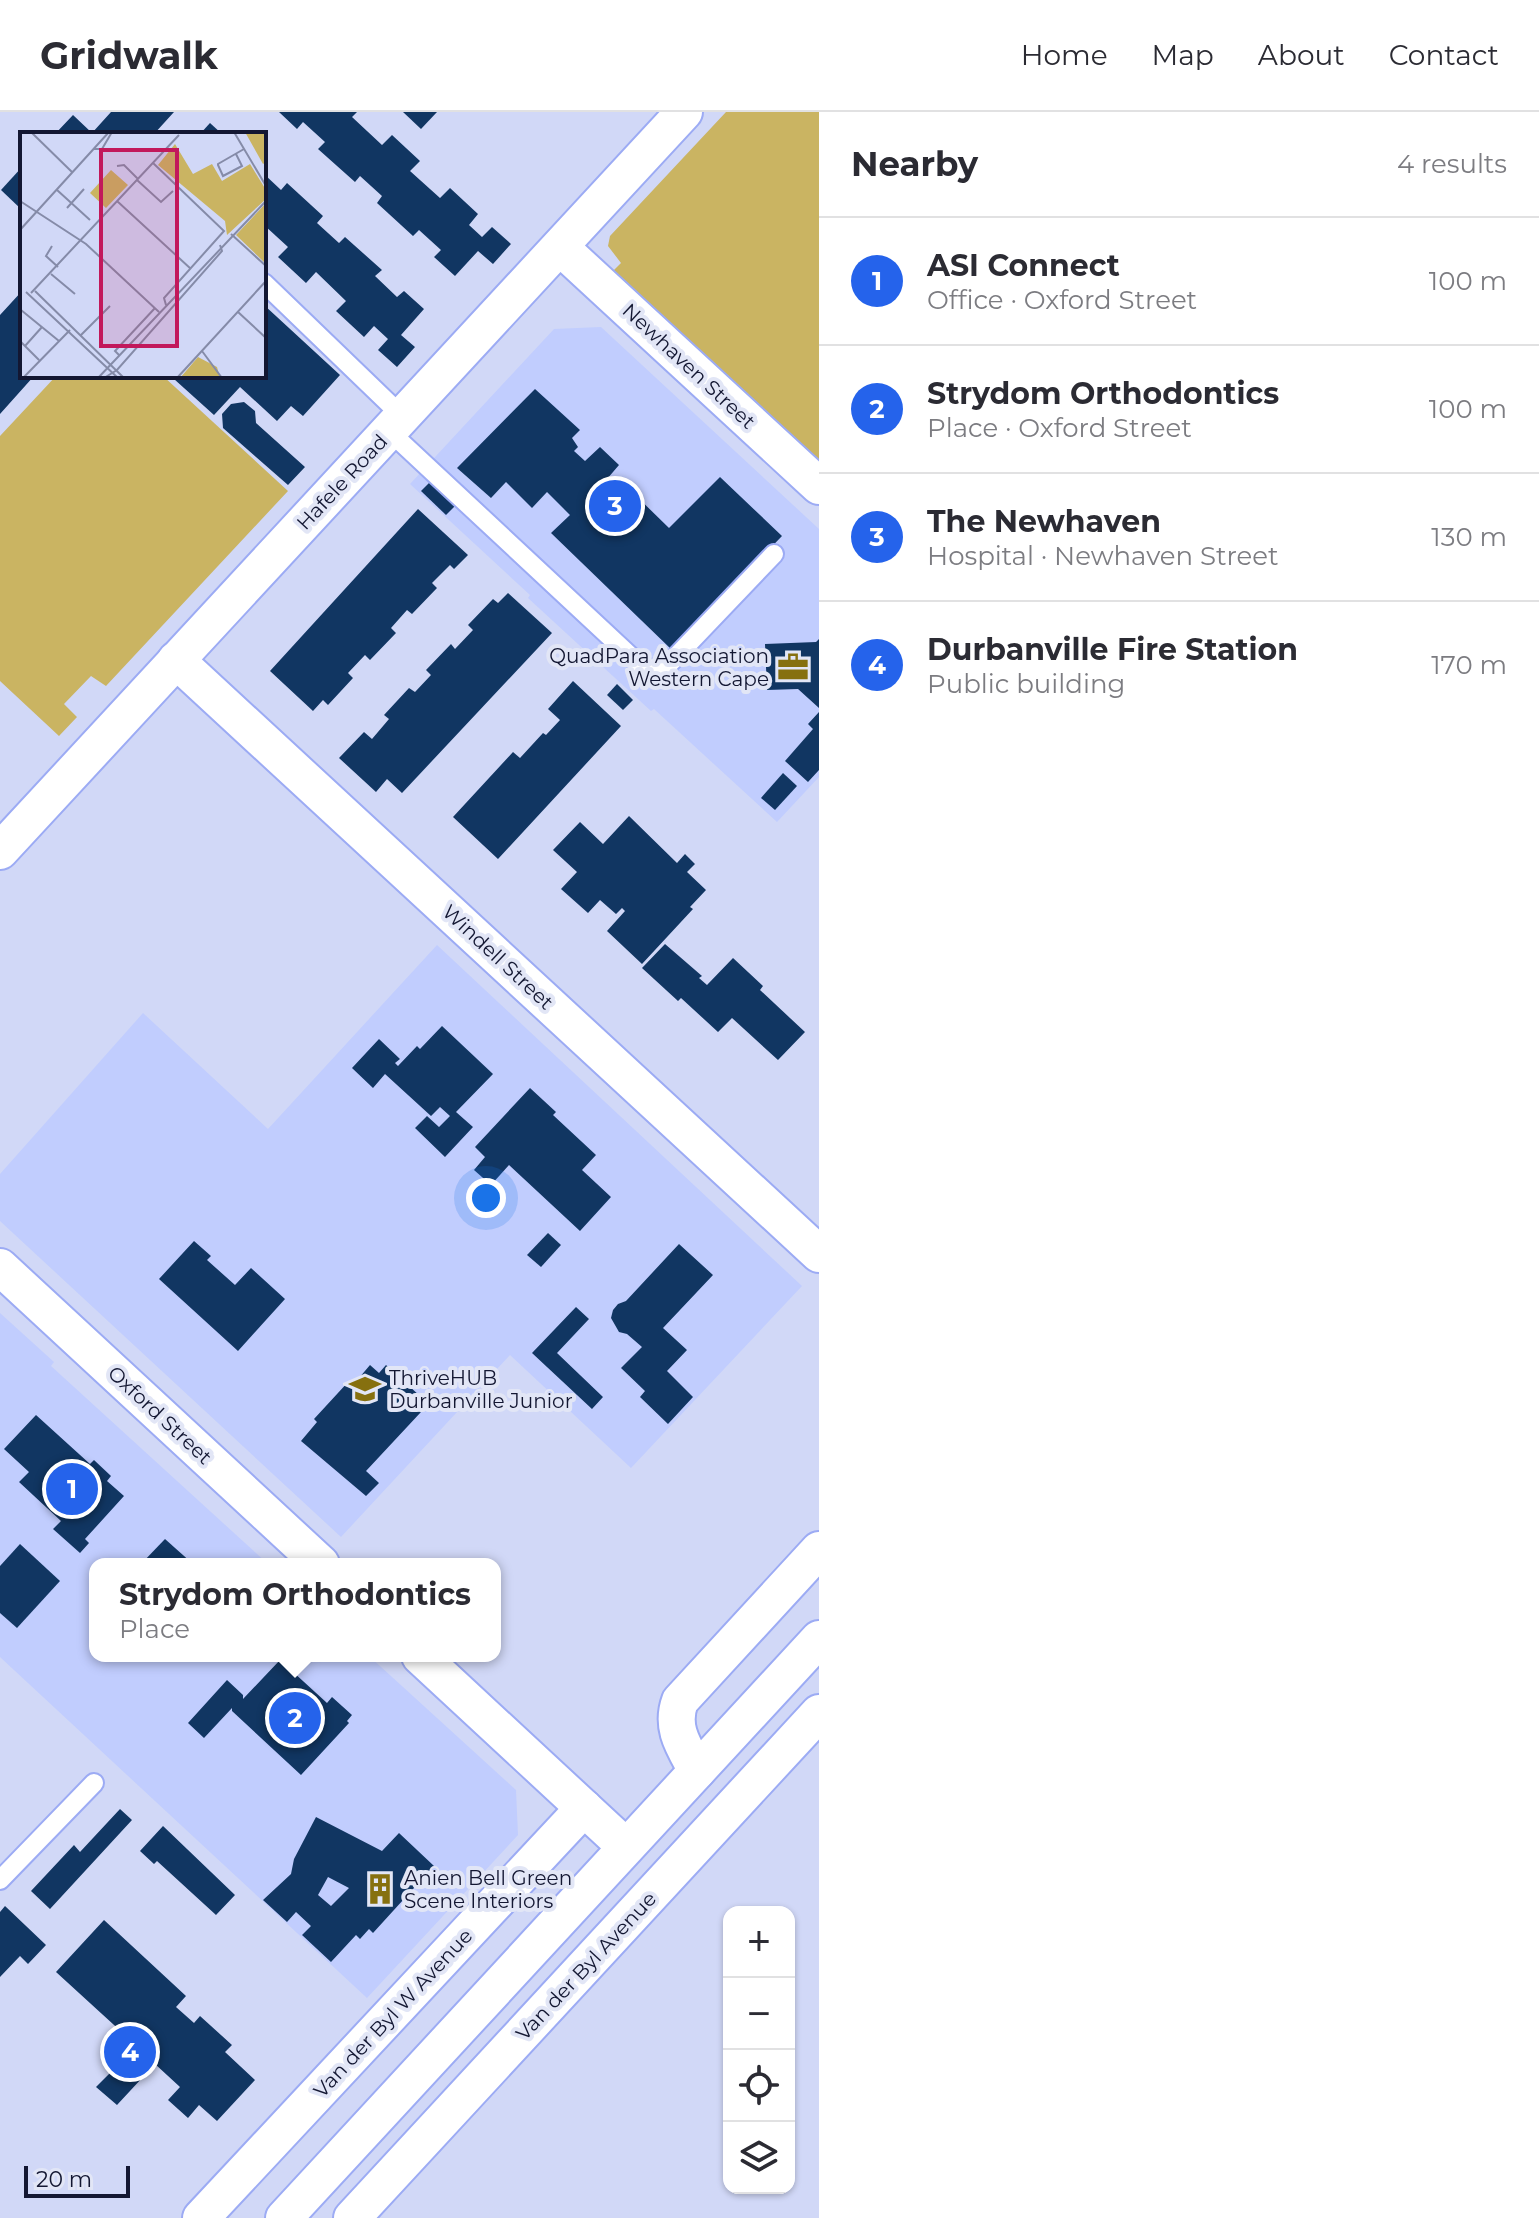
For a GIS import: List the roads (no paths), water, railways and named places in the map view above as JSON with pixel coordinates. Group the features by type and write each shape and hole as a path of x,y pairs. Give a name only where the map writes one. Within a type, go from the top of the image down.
{"street":[{"name":"Hafele Road","path":"0,851 684,112"},
{"name":"Newhaven Street","path":"560,247 819,486"},
{"name":"Windell Street","path":"176,660 819,1254"},
{"name":"Oxford Street","path":"0,1267 315,1558"},
{"path":"697,1771 676,1729 675,1713 680,1701 819,1550"},
{"path":"284,2218 819,1639"},
{"path":"426,1662 626,1847"},
{"name":"Van der Byl Avenue","path":"352,2218 819,1713"},
{"name":"Van der Byl W Avenue","path":"201,2218 584,1808"}],"lane":[{"path":"266,285 396,424 640,665 657,670 669,664 774,554"},
{"path":"0,1880 94,1783"}],"place":[{"name":"The Newhaven","path":"615,506"},
{"name":"QuadPara Association Western Cape","path":"793,667"},
{"name":"ThriveHUB Durbanville Junior","path":"365,1389"},
{"name":"ASI Connect","path":"72,1489"},
{"name":"Strydom Orthodontics","path":"295,1718"},
{"name":"Anien Bell Green Scene Interiors","path":"380,1889"},
{"name":"Durbanville Fire Station","path":"130,2052"}]}
